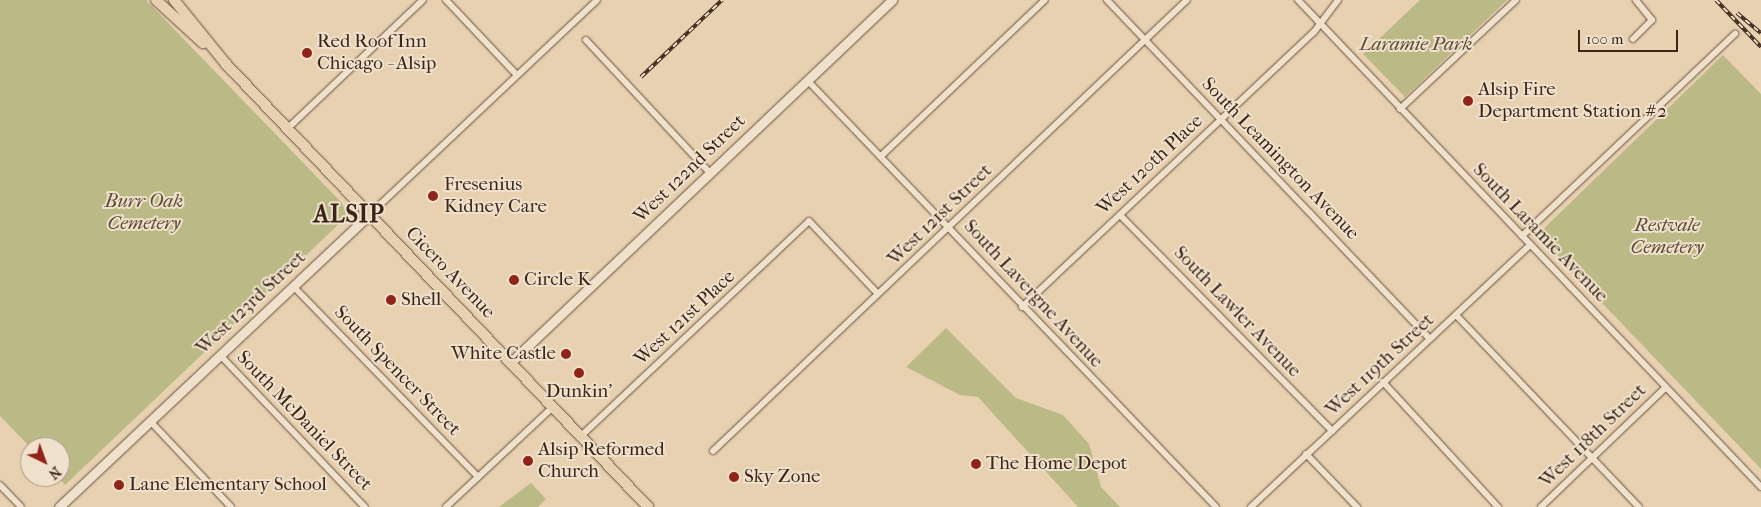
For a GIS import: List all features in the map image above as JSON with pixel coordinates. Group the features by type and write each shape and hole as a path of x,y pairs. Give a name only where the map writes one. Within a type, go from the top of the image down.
{"main road":[{"name":"Cicero Avenue","path":"156,0 226,64"},
{"name":"Cicero Avenue","path":"174,0 226,64 648,507"}],"street":[{"path":"287,129 423,0"},
{"path":"446,0 517,75"},
{"name":"West 123rd Street","path":"59,507 597,0"},
{"name":"West 122nd Street","path":"511,362 892,0"},
{"path":"881,156 1045,0"},
{"name":"South Leamington Avenue","path":"1107,0 1430,339"},
{"name":"West 121st Street","path":"713,451 1187,0"},
{"name":"South Laramie Avenue","path":"1298,0 1761,487"},
{"name":"West 120th Place","path":"1022,307 1320,23 1338,0"},
{"path":"1400,109 1516,0"},
{"path":"1633,39 1652,20 1636,0"},
{"path":"1522,236 1735,34"},
{"path":"586,40 710,173"},
{"name":"South Lavergne Avenue","path":"808,80 1022,307 1216,507"},
{"name":"South Lawler Avenue","path":"1120,214 1332,431"},
{"name":"West 121st Place","path":"581,436 809,221 878,294"},
{"name":"West 119th Street","path":"1250,507 1530,245"},
{"name":"South Spencer Street","path":"293,286 478,477"},
{"path":"1456,315 1639,507"},
{"name":"South McDaniel Street","path":"220,355 365,507"},
{"path":"1382,382 1498,507"},
{"name":"West 118th Street","path":"1541,507 1666,387"},
{"path":"446,507 553,407"},
{"path":"150,421 231,507"},
{"path":"1306,454 1357,507"},
{"path":"0,485 20,507"}],"green space":[{"name":"Burr Oak Cemetery","path":"0,0 146,0 342,203 346,213 345,224 342,221 70,480 70,437 20,437 0,416"},
{"name":"Laramie Park","path":"1420,0 1507,0 1405,97 1363,54"},
{"name":"Restvale Cemetery","path":"1723,55 1761,94 1761,469 1537,235"},
{"path":"946,328 1016,398 1063,415 1089,444 1101,487 1120,507 1078,507 978,397 960,395 906,367"},
{"path":"531,483 546,499 538,507 499,507"}],"railway":[{"path":"641,77 722,0"},
{"path":"1716,0 1761,47"},
{"path":"1737,13 1761,33"}],"place":[{"name":"Red Roof Inn Chicago - Alsip","path":"307,53"},
{"name":"Alsip Fire Department Station #2","path":"1468,101"},
{"name":"Fresenius Kidney Care","path":"433,196"},
{"name":"Circle K","path":"514,280"},
{"name":"Shell","path":"391,300"},
{"name":"White Castle","path":"566,354"},
{"name":"Dunkin'","path":"579,373"},
{"name":"Alsip Reformed Church","path":"528,461"},
{"name":"The Home Depot","path":"976,464"},
{"name":"Sky Zone","path":"734,477"},
{"name":"Lane Elementary School","path":"119,485"}],"district":[{"name":"ALSIP","path":"349,215"}]}
